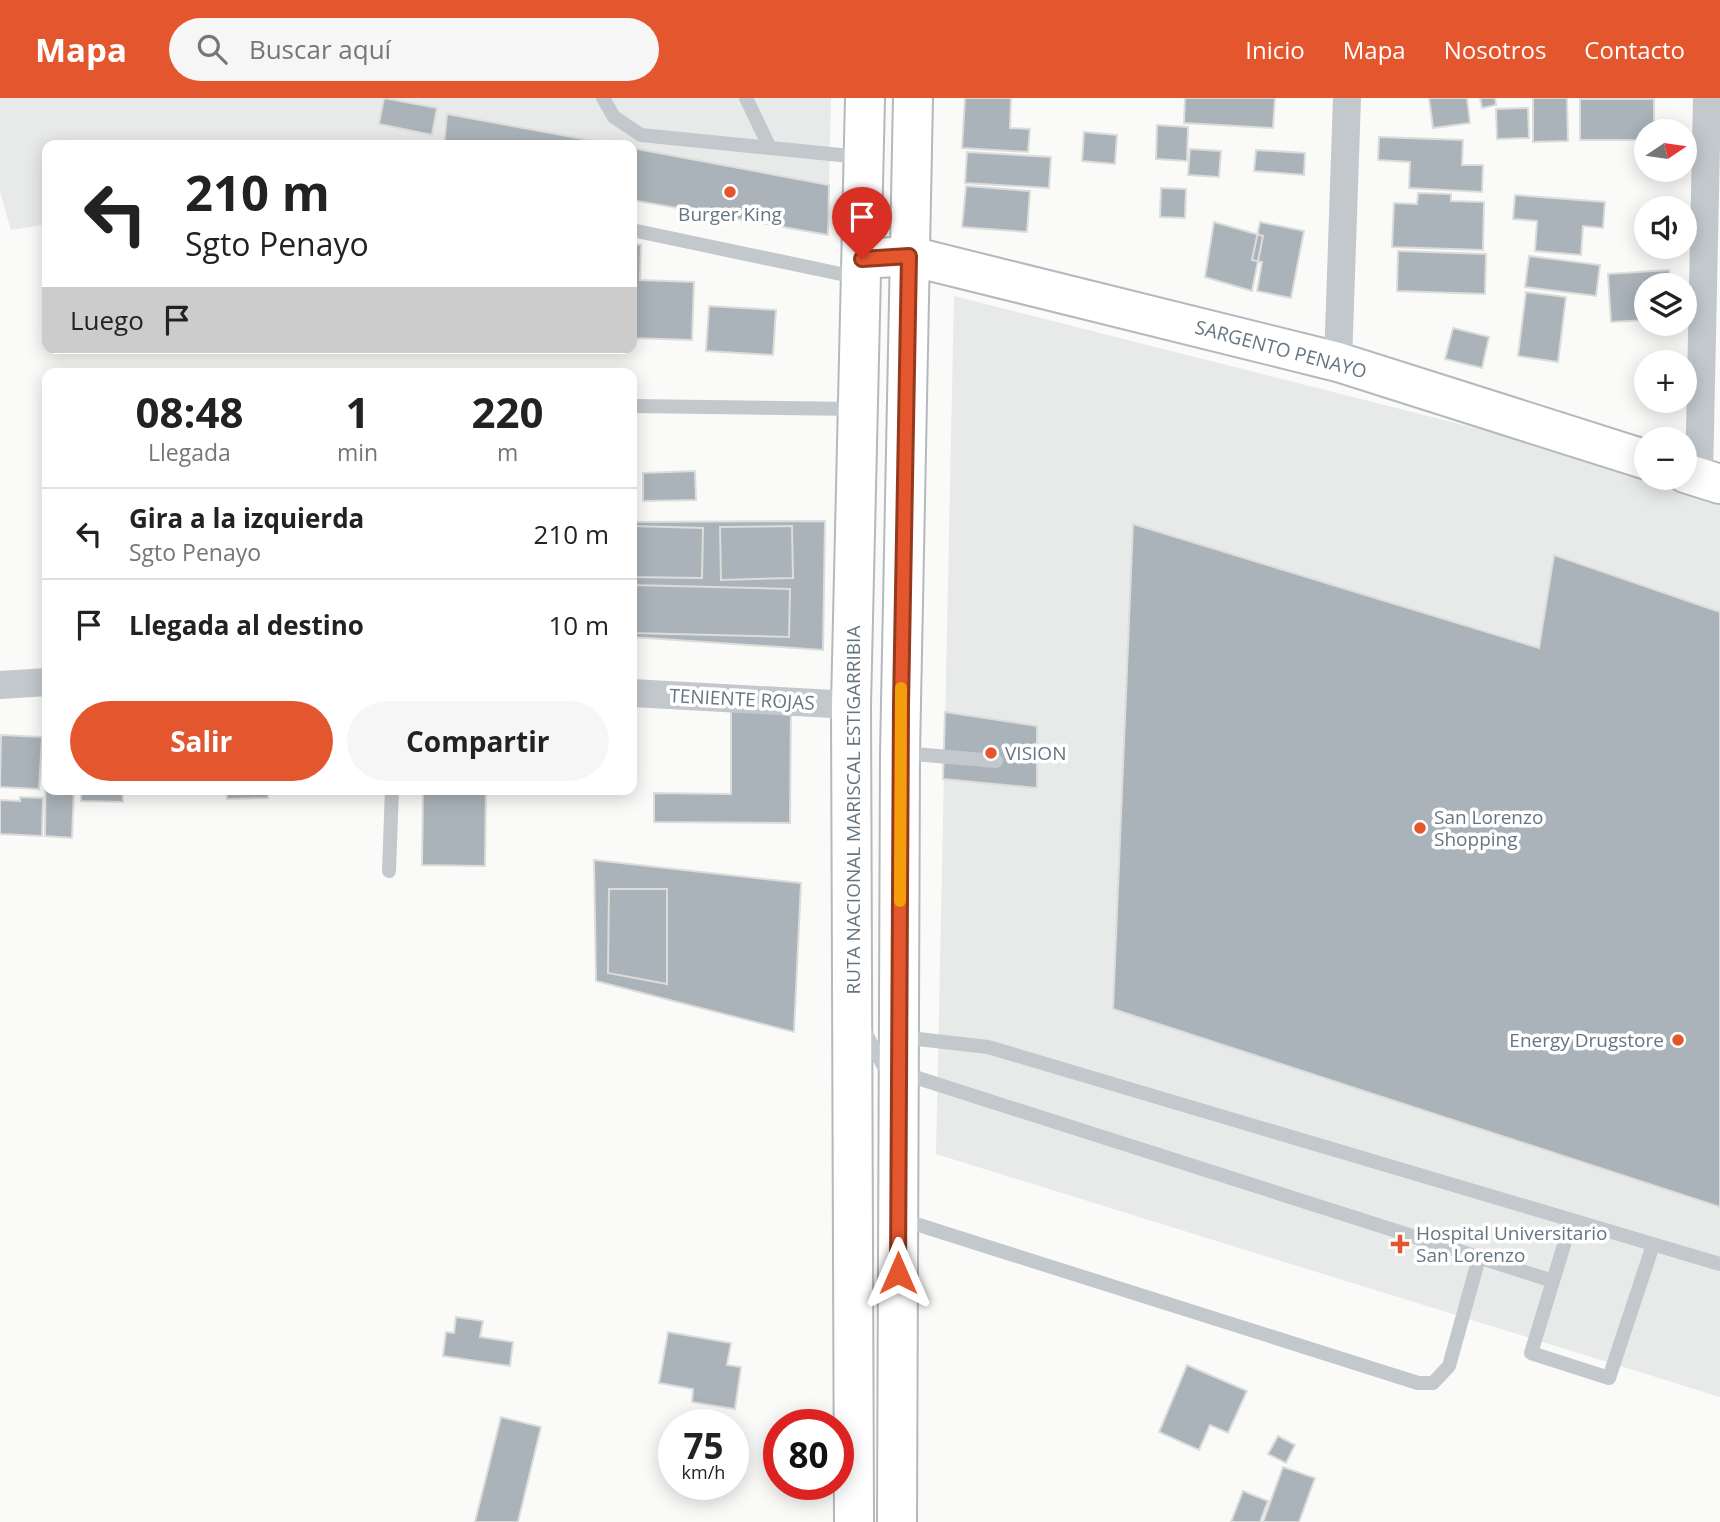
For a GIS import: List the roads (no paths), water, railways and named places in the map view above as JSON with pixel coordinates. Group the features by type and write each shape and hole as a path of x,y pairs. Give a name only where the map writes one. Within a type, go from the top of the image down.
{"main road":[{"name":"RUTA NACIONAL MARISCAL ESTIGARRIBIA","path":"854,1522 851,705 865,98"},
{"path":"897,1522 900,753 913,98"},
{"name":"SARGENTO PENAYO","path":"861,268 909,256 1338,362 1634,456"}],"street":[{"path":"1338,362 1348,98"},
{"path":"1701,478 1707,98"},
{"path":"0,685 42,682"},
{"name":"TENIENTE ROJAS","path":"637,694 851,705"}],"lane":[{"path":"603,98 614,117 641,135 864,158"},
{"path":"746,98 770,148"},
{"path":"637,231 861,268"},
{"path":"637,405 858,409"},
{"path":"900,753 996,761"},
{"path":"388,871 392,795"},
{"path":"853,990 867,1040 883,1065 899,1054 988,1047 1720,1264"},
{"path":"899,1054 1479,1258 1553,1281"},
{"path":"898,1219 1418,1382 1433,1383 1449,1366 1479,1258"},
{"path":"1571,1222 1531,1353 1609,1378 1653,1245"}],"place":[{"name":"Burger King","path":"730,192"},
{"name":"VISION","path":"991,753"},
{"name":"San Lorenzo Shopping","path":"1420,828"},
{"name":"Energy Drugstore","path":"1678,1040"},
{"name":"Hospital Universitario San Lorenzo","path":"1400,1244"}]}
